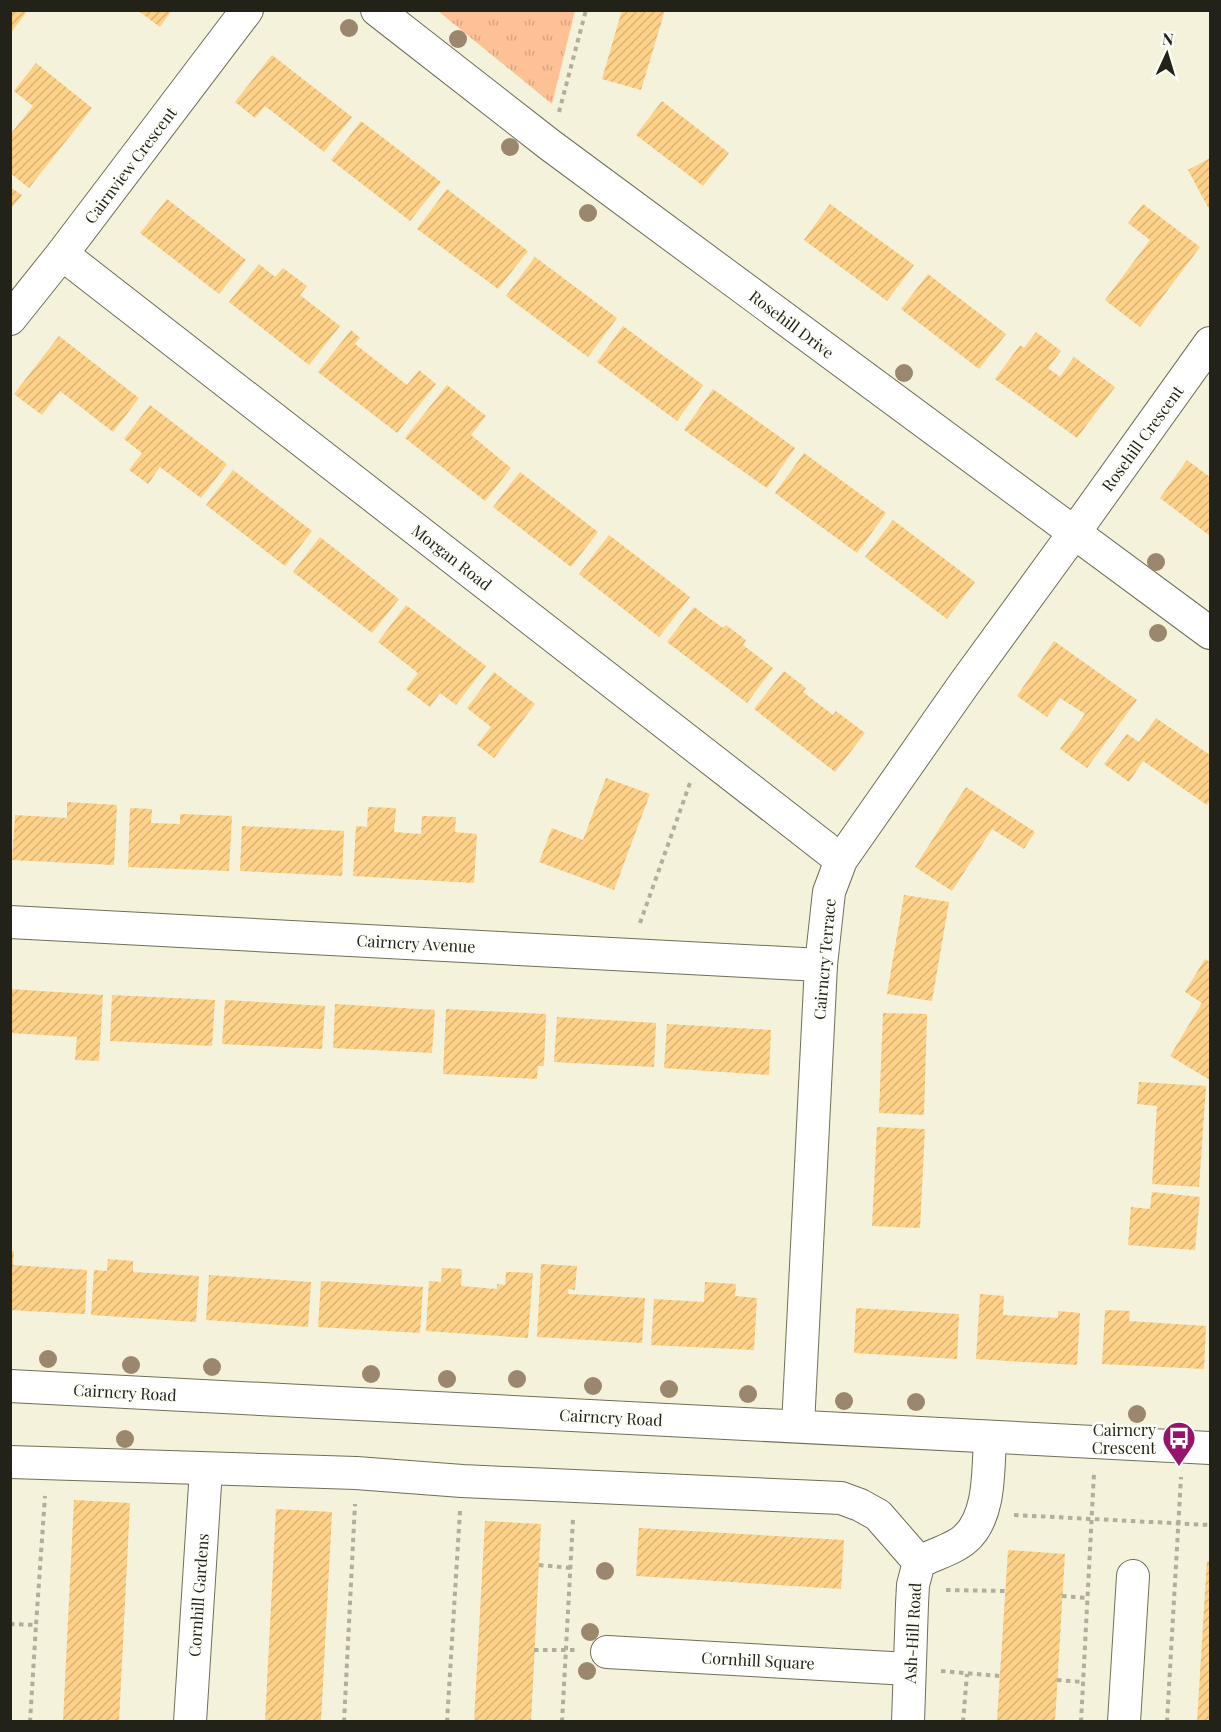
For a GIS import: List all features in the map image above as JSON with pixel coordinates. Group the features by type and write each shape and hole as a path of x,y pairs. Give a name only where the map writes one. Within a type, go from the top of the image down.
{"street":[{"name":"Cairnview Crescent","path":"10,319 248,10"},
{"name":"Rosehill Drive","path":"380,11 550,145 1210,633"},
{"name":"Morgan Road","path":"62,254 842,860"},
{"name":"Rosehill Crescent","path":"1074,533 1210,343"},
{"name":"Cairncry Terrace","path":"798,1426 821,965 829,892 842,860 964,684 1074,533"},
{"name":"Cairncry Avenue","path":"10,922 821,965"},
{"name":"Cairncry Road","path":"10,1386 1197,1448"},
{"name":"Ash-Hill Road","path":"908,1722 909,1669 916,1575 964,1540 976,1528 982,1513 990,1437"},
{"path":"10,1462 356,1473 462,1481 841,1498 878,1515 916,1575"},
{"name":"Cornhill Gardens","path":"190,1722 206,1469"},
{"path":"1124,1722 1133,1575"},
{"name":"Cornhill Square","path":"607,1652 909,1669"}],"path":[{"path":"550,145 586,10"},
{"path":"628,955 702,752"},
{"path":"1081,1722 1096,1442"},
{"path":"1167,1722 1179,1523 1197,1448"},
{"path":"30,1722 48,1464"},
{"path":"344,1722 356,1473"},
{"path":"447,1722 462,1481"},
{"path":"562,1722 575,1485"},
{"path":"982,1513 1210,1525"},
{"path":"539,1565 571,1568"},
{"path":"916,1575 1005,1591"},
{"path":"1062,1596 1087,1598"},
{"path":"10,1624 36,1626"},
{"path":"534,1650 567,1650"},
{"path":"909,1669 1000,1676"},
{"path":"963,1722 968,1674"},
{"path":"1057,1680 1083,1682"}],"green space":[{"path":"438,11 575,11 552,104"}],"building":[{"path":"10,10 28,10 10,34"},
{"path":"137,10 172,10 160,27"},
{"path":"622,10 665,10 641,90 602,79"},
{"path":"272,55 352,117 324,152 265,106 255,118 235,102"},
{"path":"36,63 92,108 29,188 10,173 10,135 33,106 14,91"},
{"path":"662,101 729,153 703,186 636,135"},
{"path":"361,121 441,182 410,221 331,160"},
{"path":"1210,158 1210,211 1188,170"},
{"path":"10,187 22,195 10,210"},
{"path":"447,189 528,251 498,289 417,229"},
{"path":"167,199 246,260 219,294 140,233"},
{"path":"830,204 914,265 887,301 804,240"},
{"path":"1143,204 1200,247 1140,327 1105,300 1150,240 1128,223"},
{"path":"535,257 617,318 588,357 506,296"},
{"path":"259,264 275,277 283,268 307,286 300,295 340,326 309,365 229,302"},
{"path":"928,274 1006,334 979,369 901,309"},
{"path":"623,326 703,385 677,421 597,362"},
{"path":"351,330 360,338 355,344 407,385 419,370 436,384 397,433 318,372"},
{"path":"1036,332 1061,351 1048,368 1060,377 1074,357 1115,387 1077,438 995,379 1020,345 1024,348"},
{"path":"59,336 139,398 113,432 60,391 42,415 14,394"},
{"path":"447,385 486,416 471,435 511,468 485,501 405,438"},
{"path":"713,389 795,448 767,488 684,430"},
{"path":"150,405 227,464 201,498 160,467 148,484 129,470 142,453 124,439"},
{"path":"804,453 886,513 857,553 775,493"},
{"path":"1187,460 1210,477 1210,536 1160,498"},
{"path":"233,470 312,531 285,566 206,505"},
{"path":"520,472 598,532 571,567 493,507"},
{"path":"893,520 975,582 947,619 865,557"},
{"path":"609,535 690,597 659,637 579,574"},
{"path":"320,537 399,599 372,633 293,572"},
{"path":"406,605 486,666 456,705 440,693 430,707 406,689 418,673 378,642"},
{"path":"694,607 723,628 726,625 746,640 743,645 773,668 747,703 667,642"},
{"path":"1054,641 1137,700 1087,768 1060,749 1085,714 1060,698 1047,717 1017,696"},
{"path":"784,671 806,688 803,692 833,715 836,711 865,733 835,772 754,709"},
{"path":"494,672 535,704 494,758 477,745 491,727 467,708"},
{"path":"1156,718 1210,755 1210,800 1207,805 1143,761 1129,782 1104,764 1127,734 1139,742"},
{"path":"606,778 650,794 614,890 539,862 552,828 583,840"},
{"path":"966,787 1035,832 1024,849 992,829 952,891 915,867"},
{"path":"67,802 117,805 114,865 12,860 15,815 67,818"},
{"path":"368,807 396,808 394,832 421,834 422,816 456,817 455,832 477,834 474,883 353,876 356,826 367,827"},
{"path":"130,808 152,809 151,823 180,824 180,814 232,816 229,871 128,867"},
{"path":"242,826 344,831 342,876 240,871"},
{"path":"904,895 949,902 932,1001 887,994"},
{"path":"1205,959 1210,962 1210,1080 1170,1056 1202,1003 1185,992"},
{"path":"10,989 103,995 99,1061 75,1060 77,1037 10,1033"},
{"path":"112,995 215,1000 212,1046 110,1041"},
{"path":"225,1000 325,1006 322,1049 222,1044"},
{"path":"335,1004 435,1010 432,1053 333,1048"},
{"path":"446,1009 546,1014 544,1066 538,1066 537,1079 443,1074"},
{"path":"883,1013 927,1014 924,1115 879,1113"},
{"path":"557,1017 656,1023 654,1067 554,1062"},
{"path":"667,1024 771,1030 769,1075 664,1068"},
{"path":"1139,1082 1206,1086 1199,1187 1152,1184 1157,1106 1137,1104"},
{"path":"877,1127 925,1129 920,1228 872,1226"},
{"path":"1152,1192 1200,1197 1195,1250 1128,1245 1131,1207 1150,1209"},
{"path":"10,1251 14,1251 13,1265 87,1270 85,1314 10,1310"},
{"path":"108,1259 133,1261 133,1272 199,1276 196,1322 91,1315 94,1270 107,1271"},
{"path":"541,1264 577,1266 575,1290 568,1289 568,1294 645,1298 642,1343 537,1337"},
{"path":"442,1268 462,1269 461,1286 497,1289 497,1284 505,1285 506,1272 533,1273 528,1338 426,1331 429,1281 441,1282"},
{"path":"209,1275 311,1282 308,1327 206,1320"},
{"path":"321,1281 423,1287 420,1333 318,1327"},
{"path":"705,1282 736,1284 735,1296 757,1298 754,1350 651,1345 654,1299 704,1302"},
{"path":"980,1294 1004,1296 1003,1315 1058,1318 1058,1311 1080,1313 1077,1365 976,1359"},
{"path":"856,1308 959,1314 957,1359 854,1353"},
{"path":"1105,1310 1130,1311 1129,1321 1206,1326 1204,1369 1102,1364"},
{"path":"74,1500 130,1503 119,1722 63,1722"},
{"path":"276,1509 332,1512 321,1722 265,1722"},
{"path":"485,1521 541,1524 531,1722 474,1722"},
{"path":"639,1528 844,1540 841,1589 636,1576"},
{"path":"1008,1550 1065,1554 1055,1722 997,1720"},
{"path":"1207,1561 1210,1561 1210,1722 1197,1722"}],"place":[{"name":"Cairncry Crescent","path":"1179,1467"}]}
